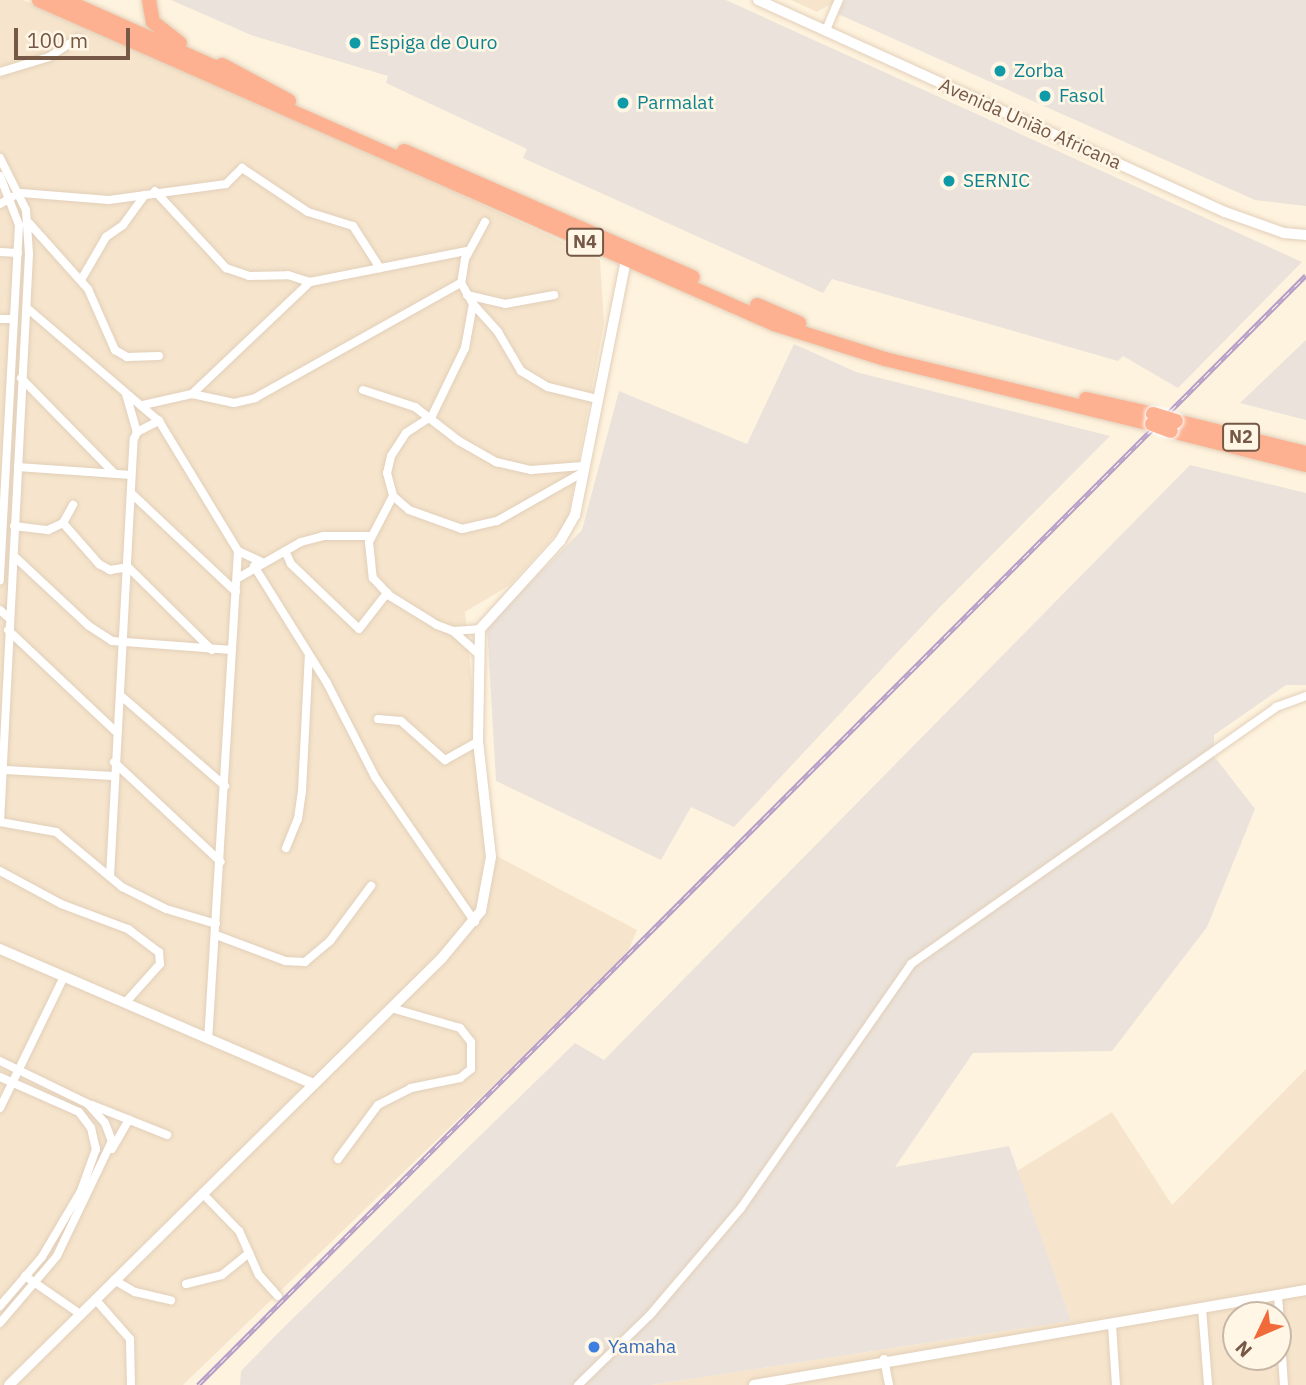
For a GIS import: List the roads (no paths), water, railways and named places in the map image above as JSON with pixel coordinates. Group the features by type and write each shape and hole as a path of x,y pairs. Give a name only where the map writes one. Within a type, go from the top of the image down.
{"highway":[{"name":"N4","path":"39,0 626,260 822,340 1152,419"},
{"name":"N4","path":"64,0 289,101 817,329 953,368 1152,419 1173,426 1190,436"},
{"path":"149,0 153,22 166,36 289,101"},
{"name":"N2","path":"1173,426 1306,453"},
{"name":"N2","path":"1190,436 1306,465"}],"street":[{"name":"Avenida União Africana","path":"758,0 1225,212 1284,233 1306,235"},
{"path":"826,30 835,1"},
{"path":"0,72 49,57 78,38"},
{"path":"0,158 21,193 29,223 15,557 8,629 5,770 0,822 56,832 110,876 145,900 216,924"},
{"path":"21,193 109,200 155,191 226,184 242,168 309,212 353,226 380,268"},
{"path":"0,176 12,197 19,225 0,580"},
{"path":"155,191 226,268 248,276 288,275 310,282 467,251"},
{"path":"80,280 106,237 123,225 145,195"},
{"path":"0,204 12,197"},
{"path":"485,222 467,251 461,283 467,295 498,332 521,371 548,387 597,399"},
{"path":"29,223 94,299 115,350 127,357 159,356"},
{"path":"0,252 18,253"},
{"path":"9,1385 475,922 485,898 491,857 478,742 476,652 480,629 569,530 626,260"},
{"path":"192,394 310,282"},
{"path":"143,405 192,394 234,403 255,398 461,283"},
{"path":"467,295 505,304 554,295"},
{"path":"473,304 465,348 432,416 406,433 391,456 387,473 393,496 409,510 461,530 497,521 583,469"},
{"path":"27,308 159,421 238,551 258,564 375,777 475,922"},
{"path":"0,319 14,319"},
{"path":"21,378 113,472"},
{"path":"363,390 390,396 432,416 459,441 496,462 531,470 583,469"},
{"path":"0,391 12,391"},
{"path":"110,876 115,731 120,695 131,475 137,432 126,394"},
{"path":"137,432 159,421"},
{"path":"19,467 131,475"},
{"path":"131,493 236,592"},
{"path":"393,496 371,536 369,567 387,593 453,631 476,652"},
{"path":"4,526 48,530 63,523 73,506"},
{"path":"63,523 99,564 110,570 128,566"},
{"path":"238,578 258,564 323,536 371,536"},
{"path":"208,1037 221,862 238,551"},
{"path":"285,551 291,564 359,629 387,593"},
{"path":"15,557 89,626 122,644 232,650"},
{"path":"128,566 212,650"},
{"path":"0,571 12,570"},
{"path":"0,610 9,618"},
{"path":"8,629 115,731"},
{"path":"453,631 480,629"},
{"path":"286,848 298,819 302,791 309,655"},
{"path":"120,695 225,786"},
{"path":"578,1385 650,1315 741,1208 911,964 1276,707 1306,696"},
{"path":"378,719 401,721 445,760 478,742"},
{"path":"114,762 221,862"},
{"path":"5,770 113,776"},
{"path":"0,871 61,904 134,933 159,952 160,964 125,1003"},
{"path":"216,935 285,961 305,962 330,941 371,886"},
{"path":"0,949 63,979 208,1037 313,1084"},
{"path":"0,1108 63,979"},
{"path":"338,1159 377,1105 411,1088 460,1077 471,1069 471,1042 460,1028 391,1007"},
{"path":"0,1061 88,1104 167,1135"},
{"path":"0,1077 65,1104 91,1128 96,1149 81,1191 25,1276 0,1306"},
{"path":"88,1104 105,1123 112,1141 107,1157"},
{"path":"0,1323 37,1283 57,1256 128,1120"},
{"path":"81,1191 89,1195"},
{"path":"202,1193 239,1231 259,1275 278,1296"},
{"path":"186,1284 222,1275 249,1253"},
{"path":"25,1276 79,1314"},
{"path":"114,1280 135,1292 171,1300"},
{"path":"754,1385 884,1359 1112,1325 1306,1290"},
{"path":"1278,1295 1284,1385"},
{"path":"94,1299 130,1339 131,1385"},
{"path":"1202,1308 1208,1385"},
{"path":"1112,1325 1116,1385"},
{"path":"884,1359 889,1385"}],"railway":[{"path":"198,1385 1306,275"}],"place":[{"name":"Espiga de Ouro","path":"355,43"},
{"name":"Zorba","path":"1000,71"},
{"name":"Fasol","path":"1045,96"},
{"name":"Parmalat","path":"623,103"},
{"name":"SERNIC","path":"949,181"},
{"name":"Yamaha","path":"594,1347"}]}
